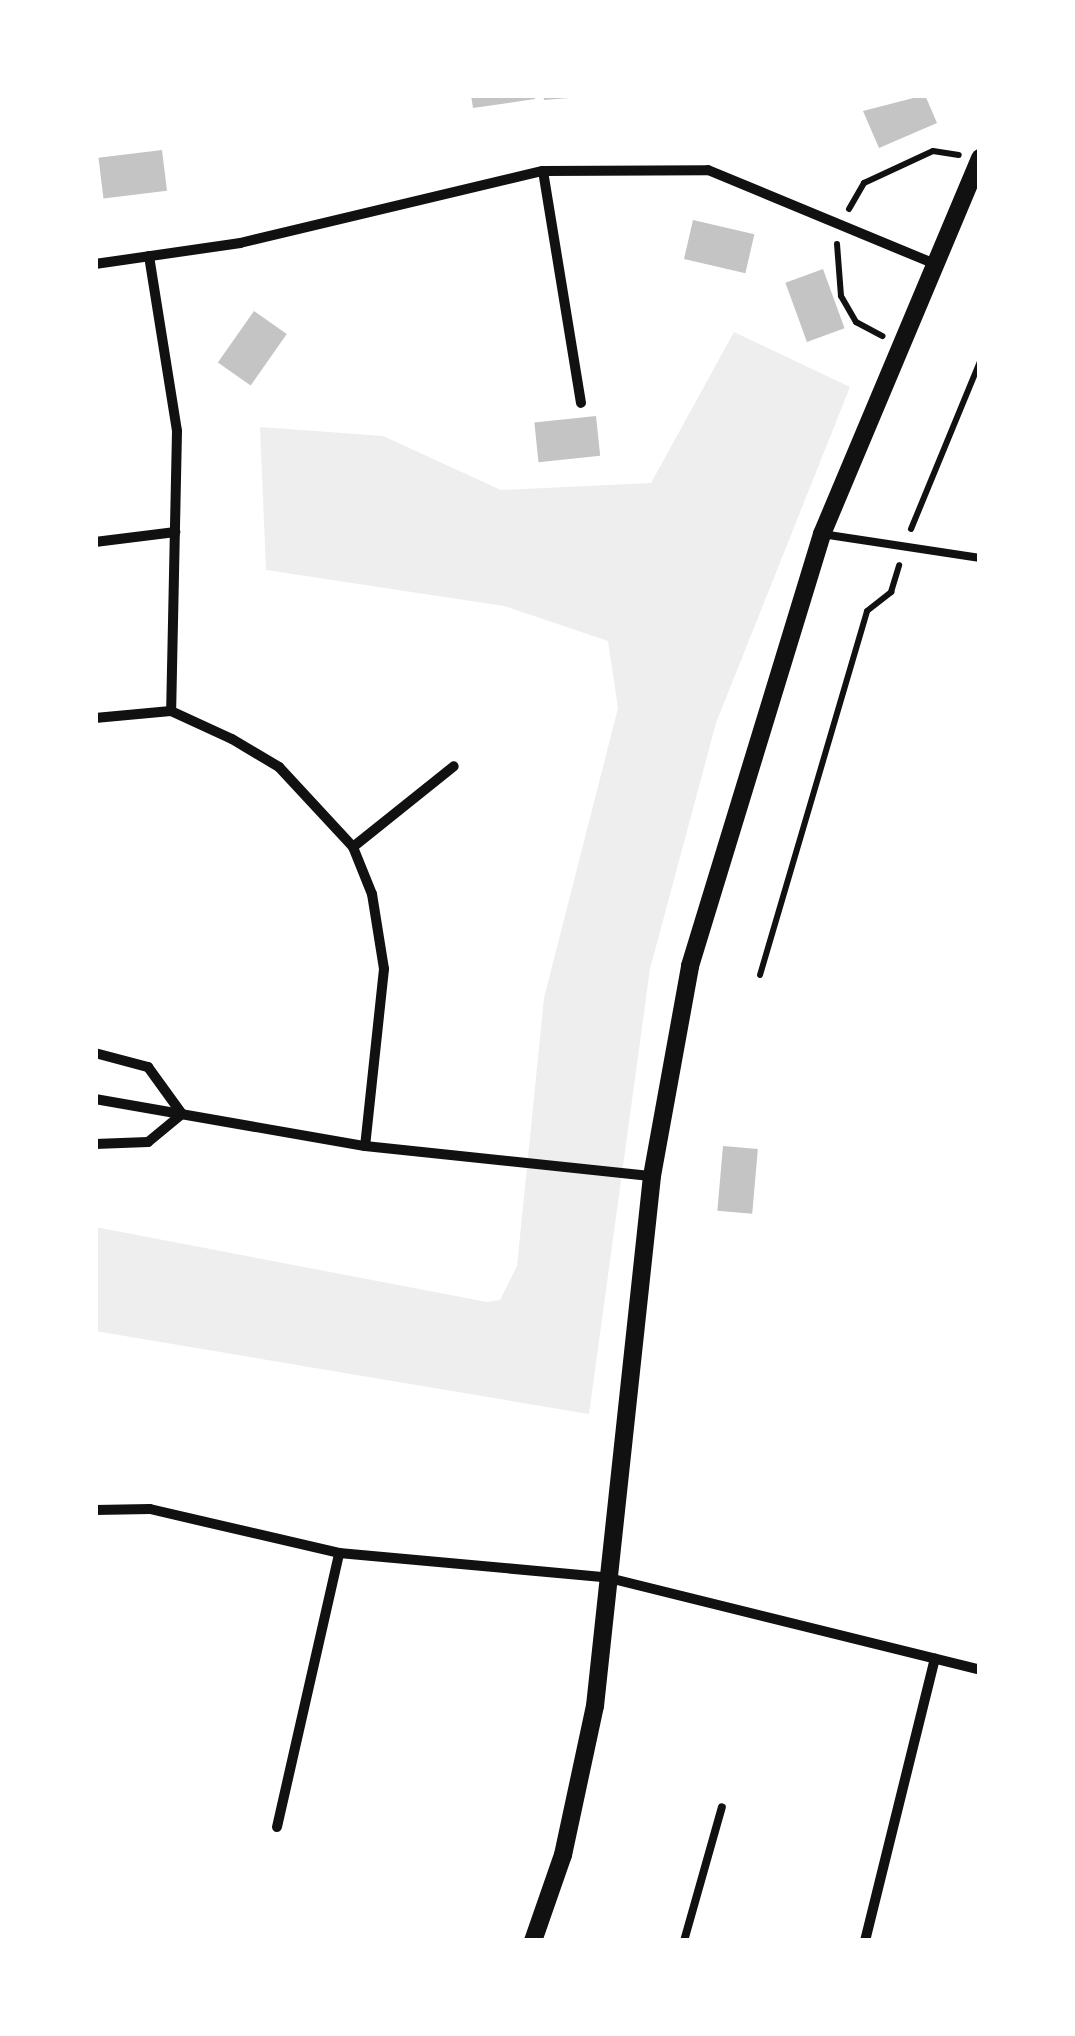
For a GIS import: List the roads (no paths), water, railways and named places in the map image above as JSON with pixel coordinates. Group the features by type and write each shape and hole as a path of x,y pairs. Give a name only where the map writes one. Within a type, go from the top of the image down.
{"street":[{"path":"533,1941 563,1855 595,1706 605,1577 652,1176 690,966 822,534 933,262 980,158"},
{"path":"95,264 150,256 543,172 708,170 933,262"},
{"path":"543,172 581,402"},
{"path":"150,256 177,431 171,711"},
{"path":"95,542 175,532"},
{"path":"95,718 171,711 280,768 353,848 372,894 384,969 365,1146"},
{"path":"353,848 454,766"},
{"path":"95,1053 148,1066 182,1114"},
{"path":"95,1098 365,1146 652,1176"},
{"path":"95,1144 148,1142 182,1114"},
{"path":"95,1510 150,1509 339,1553 605,1577 980,1670"},
{"path":"277,1827 339,1553"},
{"path":"865,1941 935,1659"}],"lane":[{"path":"822,534 980,558"},
{"path":"684,1941 722,1807"}]}
